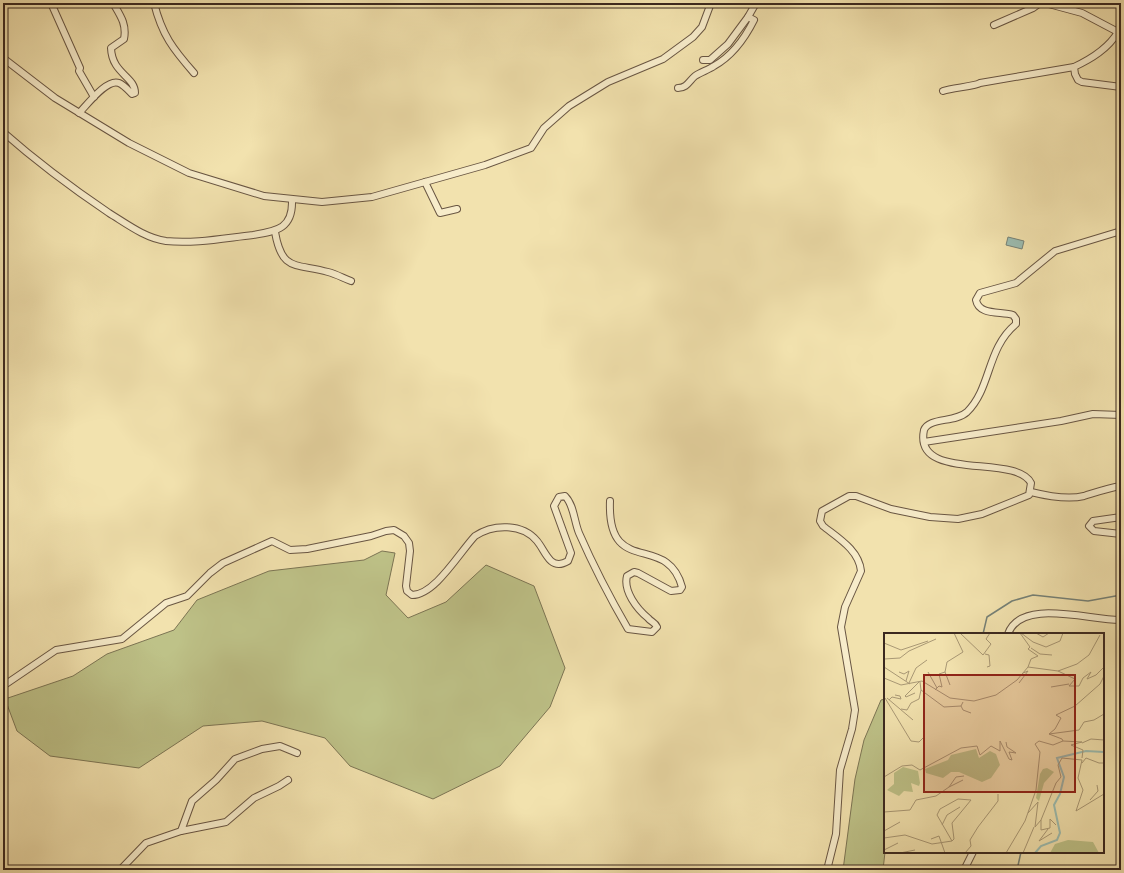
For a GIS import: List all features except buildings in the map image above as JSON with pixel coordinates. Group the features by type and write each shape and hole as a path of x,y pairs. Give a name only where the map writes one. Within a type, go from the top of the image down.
{"street":[{"path":"51,3 80,68 79,71 94,97"},
{"path":"79,113 105,86 112,83 119,83 132,94 135,93 135,89 127,78 116,67 112,56 111,48 124,39 125,32 121,12 114,3"},
{"path":"154,3 161,30 178,55 194,73"},
{"path":"3,58 55,98 79,113 129,142 189,173 258,194 292,200 322,202 360,199 485,165 531,148 544,128 570,106 608,82 663,59 693,37 702,27 712,3"},
{"path":"703,60 710,60 728,44 748,17 756,3"},
{"path":"994,25 1033,8 1040,3"},
{"path":"943,91 966,85 977,86 980,83 1020,75 1074,67 1090,60 1099,53 1110,44 1118,32 1082,13 1045,3"},
{"path":"678,88 686,86 695,77 720,63 733,51 748,31 754,20 748,17"},
{"path":"1074,67 1078,80 1082,82 1121,87"},
{"path":"3,132 67,185 149,236 166,241 188,241 275,232 288,221 292,212 292,200"},
{"path":"425,182 440,213 457,209"},
{"path":"275,232 280,254 289,262 303,268 328,272 351,281"},
{"path":"827,870 836,834 840,770 852,729 855,710 841,627 845,607 861,571 859,562 853,551 823,526 820,521 822,511 849,496 856,496 891,509 930,517 958,519 982,514 1027,497 1031,492 1031,483 1023,475 1003,470 941,460 929,452 924,442 923,433 927,425 957,418 967,412 975,402 998,344 1008,331 1016,324 1016,319 1013,315 985,311 978,307 976,300 980,293 1016,283 1055,251 1121,232"},
{"path":"924,442 1061,421 1093,414 1121,415"},
{"path":"1031,492 1045,496 1077,497 1100,490 1121,486"},
{"path":"3,686 56,650 122,639 166,602 187,596 210,573 223,563 272,541 290,550 308,549 394,530 404,536 408,543 410,551 406,586 407,591 412,595 419,595 431,587 475,536 481,532 496,527 514,528 533,536 551,561 556,564 565,563 568,561 571,553 554,506 559,497 565,496 569,500 578,531 628,629 652,632 657,627 656,624 649,620 635,604 626,585 627,576 634,572 638,573 671,591 680,590 682,587 681,582 674,569 666,561 629,549 617,540 611,524 610,501"},
{"path":"1121,517 1091,521 1089,526 1094,531 1121,534"},
{"path":"1009,633 1015,621 1026,616 1063,614 1121,620"},
{"path":"181,831 192,801 216,780 235,759 262,749 280,746 297,753"},
{"path":"120,870 146,842 181,831 226,822 254,798 288,780"},
{"path":"964,870 972,853"}],"green space":[{"path":"382,551 395,553 386,595 408,618 446,602 486,565 534,586 565,668 550,707 500,766 433,799 350,766 325,738 262,721 203,726 139,768 50,756 17,731 5,699 73,676 107,654 174,630 197,600 269,571 364,560"},
{"path":"884,699 885,853 883,870 843,870 855,779 864,740 881,700"}],"water":[{"path":"1008,237 1024,241 1022,249 1006,245"}],"waterway":[{"path":"983,633 987,617 1012,601 1033,595 1088,601 1121,595"},
{"path":"1017,870 1021,853"}]}
